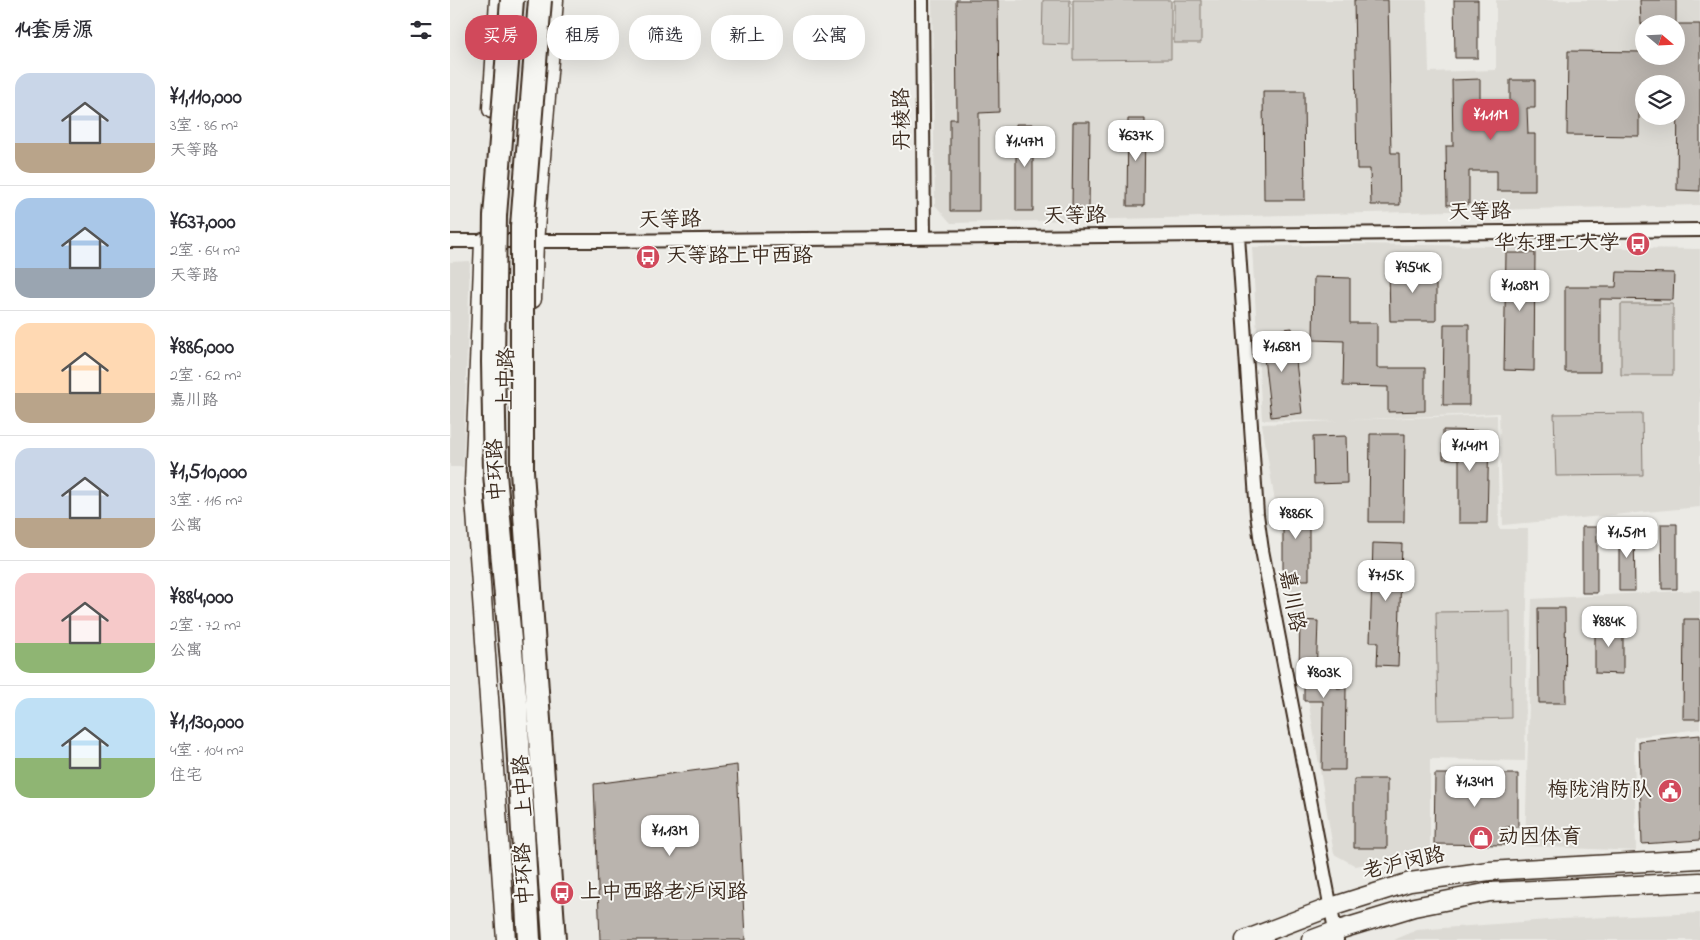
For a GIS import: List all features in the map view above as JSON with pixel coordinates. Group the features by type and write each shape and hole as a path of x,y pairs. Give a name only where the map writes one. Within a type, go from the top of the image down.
{"highway":[{"name":"中环路","path":"512,0 495,216 493,362 496,474 516,706 529,940"},
{"name":"中环路","path":"540,0 522,226 522,471 554,940"}],"main road":[{"name":"上中路","path":"499,0 484,240 474,484 506,940"},
{"name":"上中路","path":"554,0 534,242 526,469 558,940"},
{"name":"老沪闵路","path":"1245,940 1331,907 1410,882 1489,871 1700,860"},
{"path":"1311,940 1336,935 1414,907 1490,892 1700,882"}],"street":[{"name":"丹棱路","path":"922,0 924,238"},
{"name":"天等路","path":"450,241 534,242 1238,236 1700,230"},
{"name":"嘉川路","path":"1238,236 1262,550 1336,935"}],"shaded area":[{"path":"932,0 1427,0 1429,72 1496,70 1496,0 1700,0 1700,205 951,223 935,205"},
{"path":"1043,0 1070,0 1069,45 1042,44"},
{"path":"1073,0 1171,0 1171,59 1073,60"},
{"path":"1174,0 1201,0 1201,43 1174,43"},
{"path":"1350,244 1700,249 1700,507 1503,525 1499,413 1346,420 1497,415 1499,529 1528,529 1525,761 1430,759 1430,849 1356,866 1334,854 1262,424 1336,421 1262,420 1252,247"},
{"path":"470,261 463,467 450,467 450,262"},
{"path":"1621,304 1673,304 1673,375 1621,375"},
{"path":"1642,413 1643,475 1556,476 1554,414"},
{"path":"1700,590 1700,729 1634,737 1636,851 1525,846 1532,599"},
{"path":"1510,611 1511,718 1438,720 1436,612"},
{"path":"1700,913 1700,940 1394,940 1417,930 1562,919"}],"building":[{"path":"956,0 998,0 999,112 979,113 979,211 950,211 950,119 957,119"},
{"path":"1354,0 1388,0 1391,153 1399,153 1400,205 1371,205 1370,169 1357,169"},
{"path":"1454,0 1478,0 1478,58 1455,58"},
{"path":"1640,0 1676,0 1676,15 1641,15"},
{"path":"1685,24 1700,24 1700,191 1677,190 1678,125 1685,125 1685,75 1635,75 1635,125 1639,125 1639,136 1567,135 1568,51 1635,52 1635,65 1685,65"},
{"path":"1480,79 1480,116 1503,116 1502,104 1510,103 1510,80 1535,80 1535,108 1527,108 1528,134 1535,134 1535,191 1497,191 1497,171 1469,171 1469,204 1447,205 1446,146 1453,146 1452,80"},
{"path":"1263,91 1304,91 1305,200 1264,200"},
{"path":"1128,119 1145,119 1144,206 1127,206"},
{"path":"1073,122 1090,122 1089,209 1072,209"},
{"path":"1016,124 1033,124 1033,211 1016,211"},
{"path":"1506,253 1535,253 1534,371 1504,370"},
{"path":"1389,268 1436,268 1436,321 1390,321"},
{"path":"1617,272 1674,273 1673,300 1600,299 1600,372 1565,372 1565,287 1616,287"},
{"path":"1314,277 1350,278 1350,323 1377,323 1377,368 1425,368 1425,411 1388,412 1388,387 1343,386 1344,341 1313,340"},
{"path":"1444,324 1469,324 1469,405 1443,405"},
{"path":"1292,328 1302,413 1271,417 1261,332"},
{"path":"1443,430 1489,431 1487,523 1459,523 1459,459 1443,459"},
{"path":"1370,434 1405,434 1404,522 1369,522"},
{"path":"1346,436 1347,483 1314,484 1313,437"},
{"path":"1283,501 1309,501 1309,580 1283,580"},
{"path":"1661,524 1677,524 1677,589 1662,589"},
{"path":"1619,526 1634,526 1635,591 1619,591"},
{"path":"1582,527 1597,527 1597,593 1582,593"},
{"path":"1373,543 1402,544 1398,666 1377,665 1378,642 1370,642"},
{"path":"1538,608 1565,608 1566,703 1539,703"},
{"path":"1684,619 1700,619 1700,719 1683,719"},
{"path":"1300,620 1318,621 1316,679 1337,679 1337,688 1346,688 1345,770 1322,770 1323,701 1304,701 1304,670 1299,670"},
{"path":"1595,623 1623,624 1623,674 1595,673"},
{"name":"梅陇消防队","path":"1700,735 1700,840 1642,844 1639,741"},
{"path":"737,765 745,940 600,940 594,784"},
{"path":"1435,774 1518,774 1518,827 1506,827 1505,845 1434,844"},
{"path":"1354,779 1387,779 1387,848 1354,848"}],"place":[{"name":"华东理工大学","path":"1638,244"},
{"name":"天等路上中西路","path":"648,257"},
{"name":"梅陇消防队","path":"1670,791"},
{"name":"动因体育","path":"1481,838"},
{"name":"上中西路老沪闵路","path":"562,893"}]}
